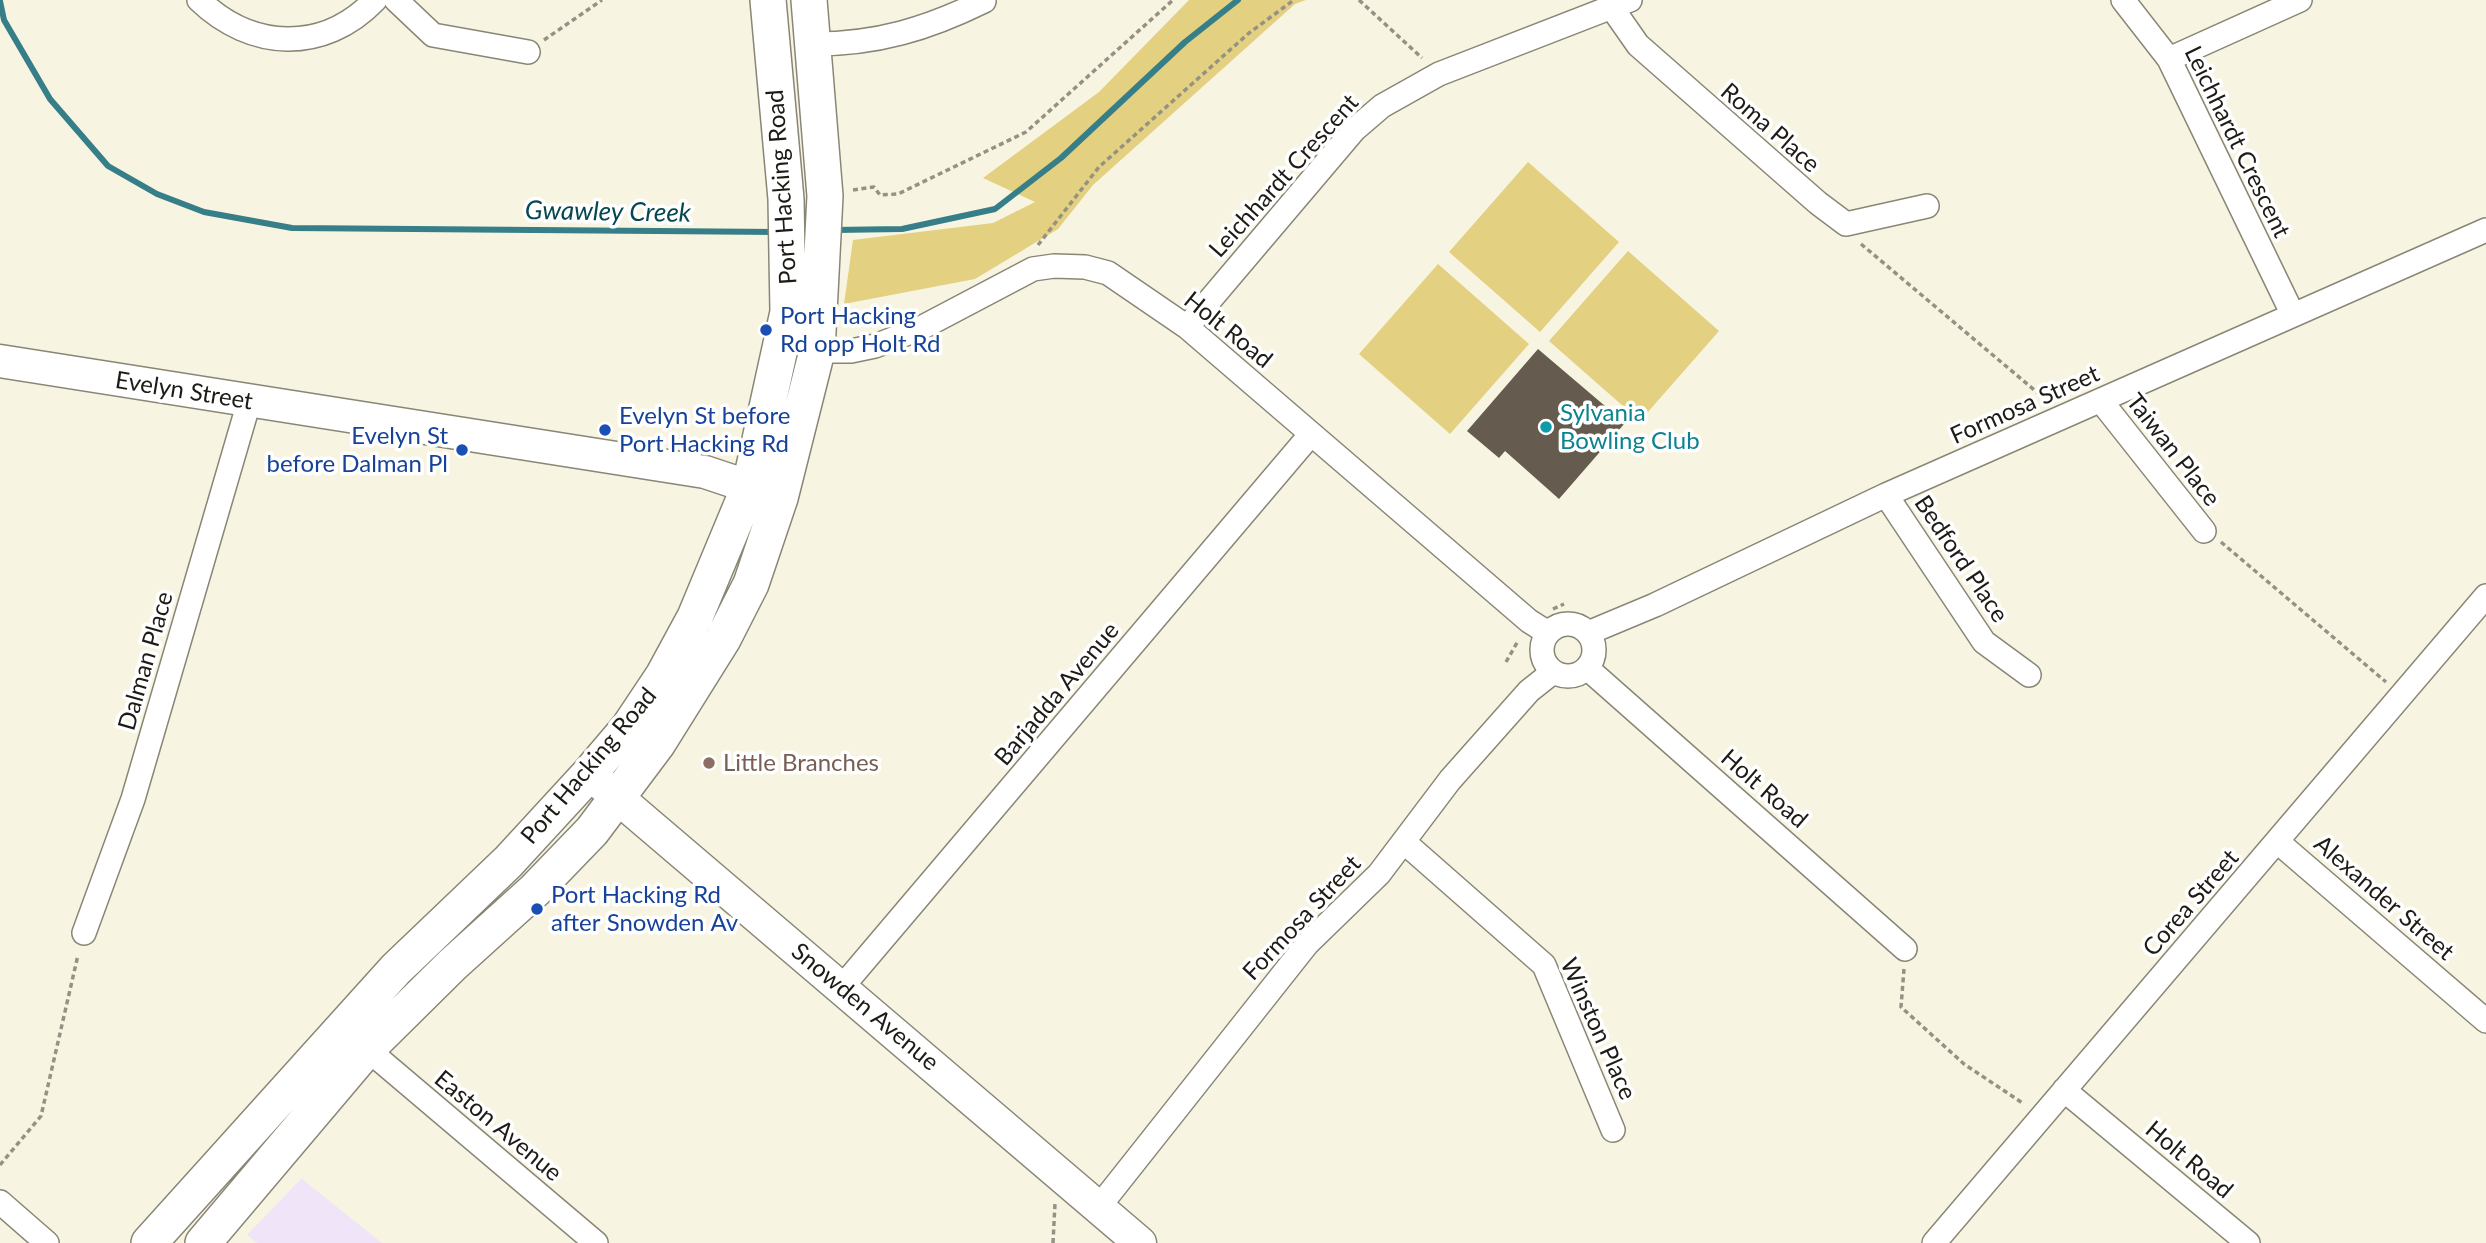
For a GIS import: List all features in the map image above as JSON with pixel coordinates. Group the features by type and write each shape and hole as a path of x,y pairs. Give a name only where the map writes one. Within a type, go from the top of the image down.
{"main road":[{"name":"Port Hacking Road","path":"203,1243 367,1049 452,965 536,890 618,798 659,743 723,639 751,584 765,492 789,284 786,199 768,0"},
{"name":"Port Hacking Road","path":"149,1243 396,969 508,862 629,727 663,676 765,492 817,351 822,271 837,194 809,0"},
{"path":"166,1243 173,1234 188,1198"}],"street":[{"path":"199,0 220,20 274,40 301,39 346,25 375,0"},
{"path":"396,0 433,35 528,52"},
{"name":"Leichhardt Crescent","path":"2123,0 2169,60 2293,315"},
{"path":"2169,60 2300,0"},
{"path":"814,44 853,44 937,24 984,1"},
{"name":"Leichhardt Crescent","path":"1187,327 1354,130 1382,106 1438,74 1620,3"},
{"name":"Roma Place","path":"1620,3 1648,55 1818,204 1846,224"},
{"path":"1846,224 1927,206"},
{"name":"Formosa Street","path":"1588,633 1655,606 1886,495 2486,230"},
{"name":"Holt Road","path":"817,351 851,351 875,346 921,328 1016,276 1054,266 1085,267 1108,273 1187,327 1548,634"},
{"name":"Evelyn Street","path":"0,361 705,472 765,492"},
{"name":"Dalman Place","path":"84,933 136,788 249,401"},
{"name":"Taiwan Place","path":"2101,401 2204,531"},
{"name":"Barjadda Avenue","path":"842,987 1311,434"},
{"name":"Bedford Place","path":"1886,495 1984,642 2029,675"},
{"name":"Corea Street","path":"1934,1243 2040,1115 2279,843 2401,694 2479,621 2486,596"},
{"path":"1568,624 1588,633 1594,655 1587,668 1575,676 1553,672 1542,654 1548,634 1568,624"},
{"name":"Holt Road","path":"1587,668 1905,949"},
{"name":"Formosa Street","path":"1098,1208 1307,944 1379,874 1450,780 1529,691 1553,672"},
{"name":"Snowden Avenue","path":"589,774 1140,1243"},
{"name":"Winston Place","path":"1404,842 1544,965 1613,1130"},
{"name":"Alexander Street","path":"2279,843 2486,1021"},
{"name":"Easton Avenue","path":"367,1049 596,1243"},
{"name":"Holt Road","path":"2064,1090 2248,1243"},
{"path":"0,1202 47,1243"}],"path":[{"path":"528,52 603,0"},
{"path":"837,194 874,187 880,195 898,194 1026,132 1173,0"},
{"path":"1016,276 1099,167 1250,33 1294,0"},
{"path":"1359,0 1438,74"},
{"path":"1846,224 1864,247 2065,417"},
{"path":"2204,531 2235,550 2401,694"},
{"path":"0,1165 41,1116 84,933"},
{"path":"1905,949 1901,1007 1964,1063 2040,1115"},
{"path":"1053,1243 1053,1216 1060,1175"}],"shaded area":[{"path":"1189,0 1306,0 1295,4 1093,185 1058,229 975,279 844,304 853,240 993,223 1035,202 983,178 1099,92"},
{"path":"1528,162 1619,242 1540,332 1449,252"},
{"path":"1628,251 1719,331 1640,421 1549,341"},
{"path":"1438,264 1529,344 1450,434 1359,354"},
{"path":"302,1178 382,1243 257,1243 247,1235"}],"building":[{"name":"Sylvania Bowling Club","path":"1538,349 1625,423 1559,499 1505,451 1499,458 1467,431"}],"waterway":[{"name":"Gwawley Creek","path":"834,230 902,229 995,209 1061,158 1185,42 1238,0"},
{"name":"Gwawley Creek","path":"0,1 4,20 50,99 108,166 157,194 204,212 292,228 777,232"}],"place":[{"name":"Port Hacking Rd opp Holt Rd","path":"766,330"},
{"name":"Sylvania Bowling Club","path":"1546,427"},
{"name":"Evelyn St before Port Hacking Rd","path":"605,430"},
{"name":"Evelyn St before Dalman Pl","path":"462,450"},
{"name":"Little Branches","path":"709,763"},
{"name":"Port Hacking Rd after Snowden Av","path":"537,909"}]}
